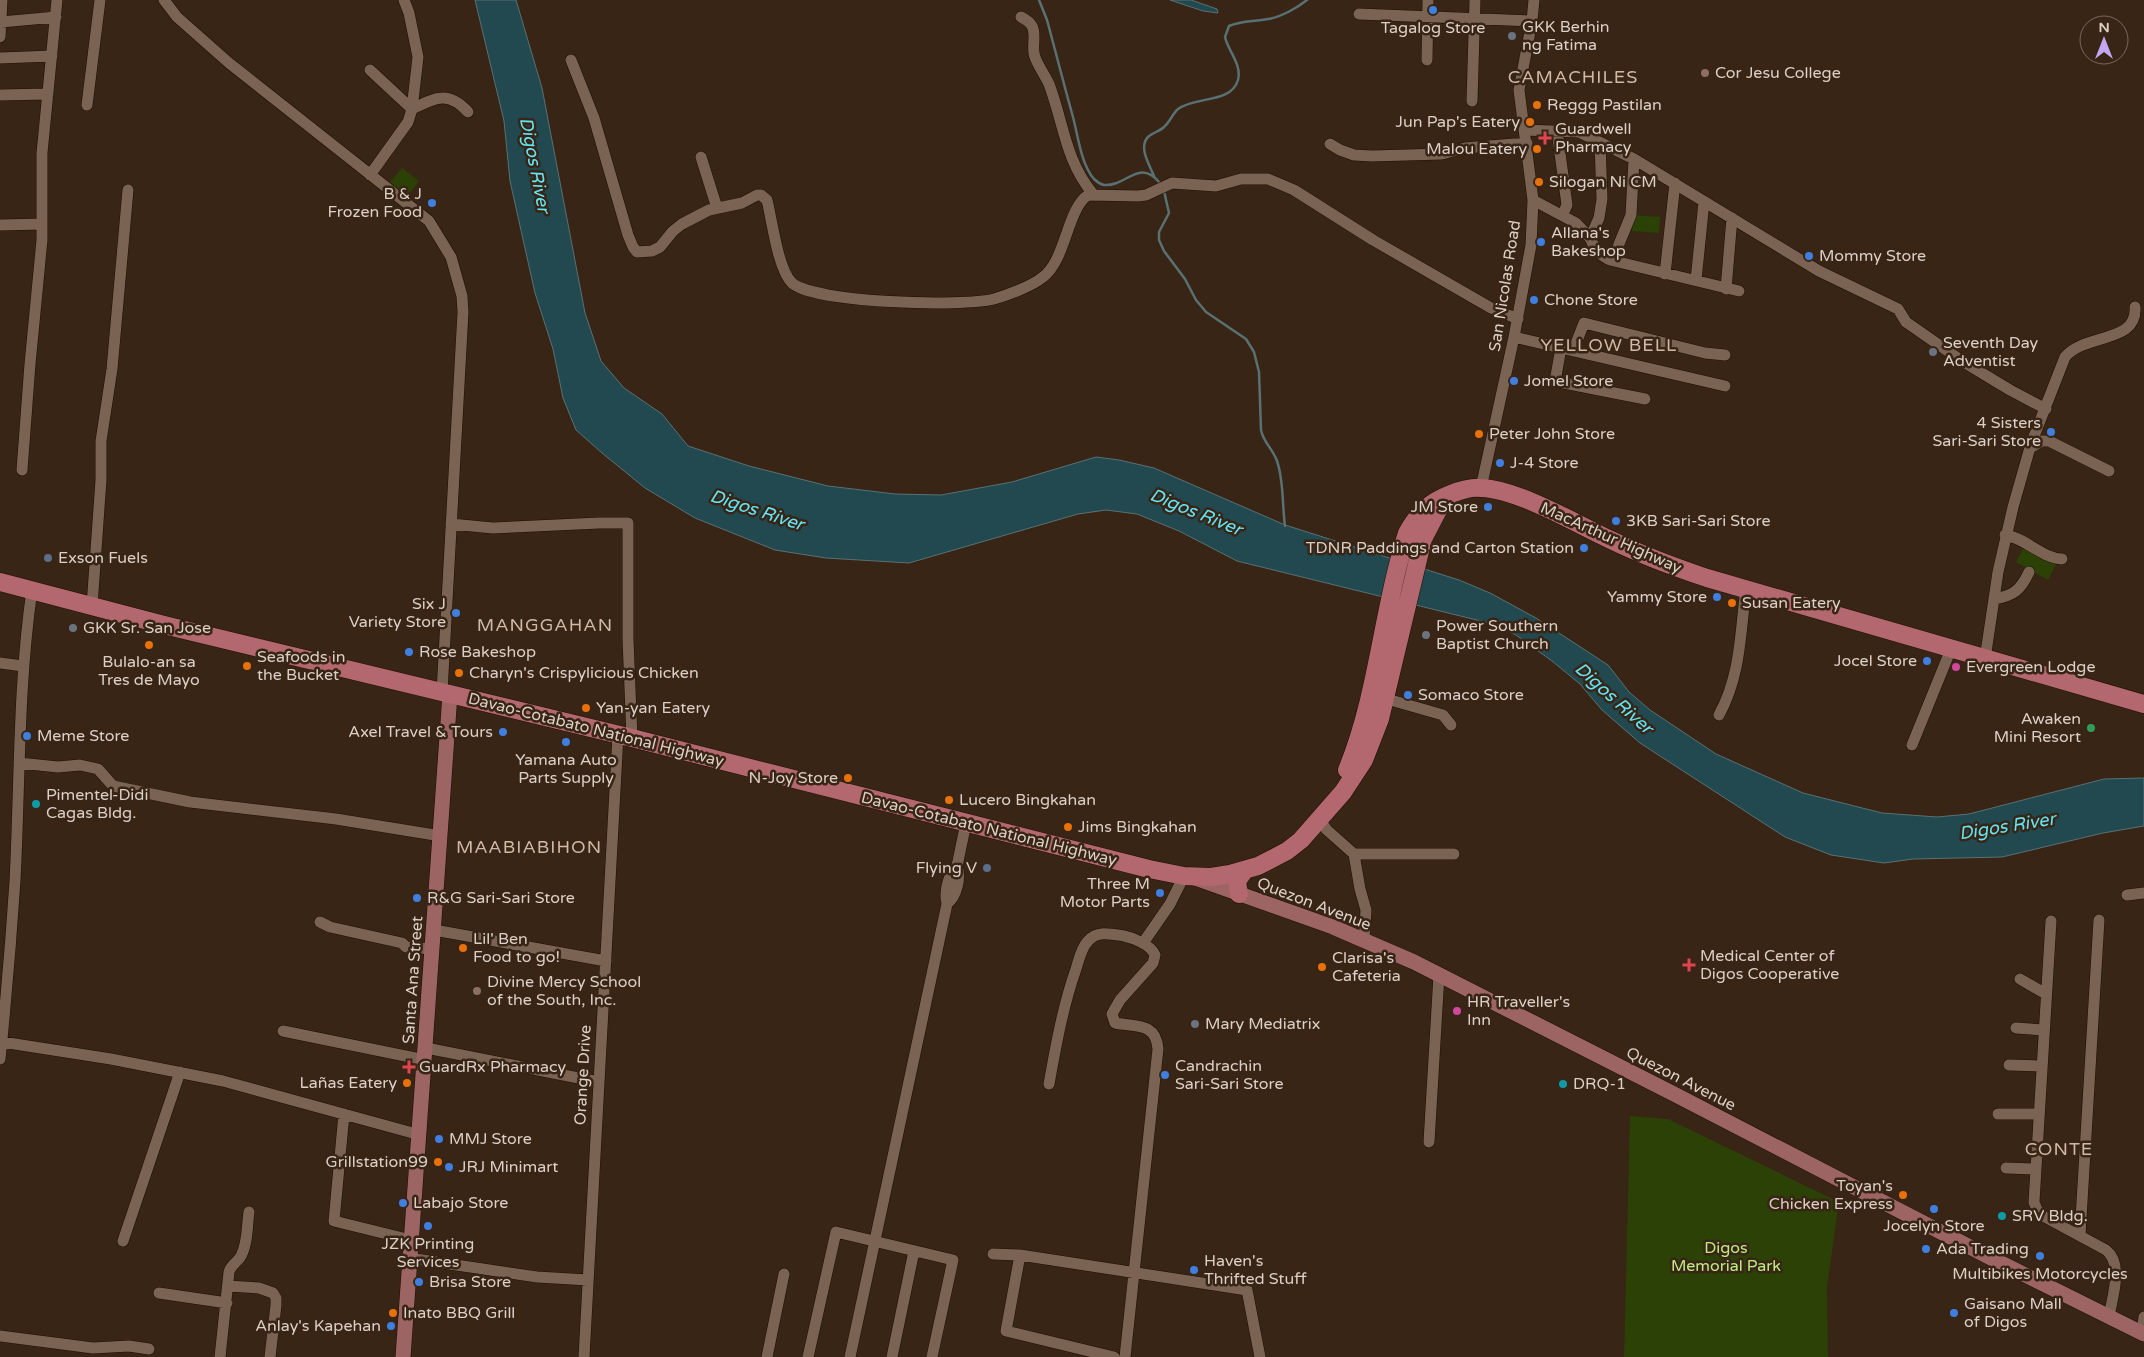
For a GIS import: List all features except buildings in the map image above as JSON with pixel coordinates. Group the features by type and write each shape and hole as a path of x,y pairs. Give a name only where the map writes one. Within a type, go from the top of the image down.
{"highway":[{"name":"MacArthur Highway","path":"1188,877 1211,877 1245,870 1287,851 1301,840 1325,814 1379,696 1408,559 1407,534 1420,513 1430,504 1465,489 1482,488 1508,492 1655,560 1746,589 2144,704"},
{"name":"Davao-Cotabato National Highway","path":"0,582 1188,877"},
{"path":"1239,894 1237,882 1245,870"}],"main road":[{"name":"Santa Ana Street","path":"403,1357 433,949 446,693"},
{"name":"Quezon Avenue","path":"1188,877 1333,928 1439,975 2143,1334"}],"street":[{"path":"0,37 2,0"},
{"path":"22,470 42,224 42,153 57,0"},
{"path":"87,105 100,0"},
{"path":"164,0 177,17 229,63 429,221 451,257 462,296 463,312 451,524 446,693"},
{"path":"370,175 408,122 412,109 418,57 409,13 404,0"},
{"path":"1427,60 1428,0"},
{"path":"1472,101 1475,0"},
{"name":"San Nicolas Road","path":"1482,488 1518,319 1531,245 1533,200 1527,143 1520,102 1519,80 1532,21 1534,0"},
{"path":"1359,14 1532,21"},
{"path":"1,22 56,17"},
{"path":"1020,17 1028,20 1032,26 1034,56 1049,84 1074,165 1093,194"},
{"path":"0,58 52,56"},
{"path":"571,60 594,118 628,235 637,252 652,251 660,247 673,231 682,224 717,208 742,203 757,195 764,196 767,200 782,267 791,282 798,288 860,300 978,301 1005,295 1043,277 1057,259 1080,202 1088,195 1138,196 1172,183 1216,186 1241,179 1268,179 1294,190 1373,240 1491,308 1518,319"},
{"path":"370,70 412,109"},
{"path":"0,95 48,94"},
{"path":"412,109 444,97 453,99 468,112"},
{"path":"1524,130 1579,132 1634,159 1819,271 1898,309 1906,322 1962,361 2001,386 2046,409"},
{"path":"1557,131 1567,205 1563,214"},
{"path":"1330,144 1340,150 1354,154 1372,156 1442,154 1464,148 1527,143"},
{"path":"1590,238 1599,218 1602,199 1600,143"},
{"path":"701,158 717,208"},
{"path":"1615,261 1619,244 1631,215 1634,159"},
{"path":"1665,274 1675,183"},
{"path":"92,606 101,480 100,442 112,369 128,190"},
{"path":"1533,200 1563,214 1576,223 1590,238 1594,248 1602,256 1665,274 1696,280 1726,289 1739,290"},
{"path":"1696,280 1704,202"},
{"path":"1726,289 1732,218"},
{"path":"0,225 42,224"},
{"path":"1986,659 2005,535 2030,448 2063,362 2071,350 2080,345 2117,335 2124,331 2133,320 2135,307"},
{"path":"1645,399 1559,382 1556,376 1567,349 1584,323 1705,353 1725,356"},
{"path":"1514,337 1725,386"},
{"path":"2030,448 2042,441 2049,441 2109,471"},
{"name":"Orange Drive","path":"451,524 493,528 628,523 628,639 625,737 606,961 584,1357"},
{"path":"2005,535 2014,536 2048,555 2062,559"},
{"path":"1994,599 2014,594 2024,582 2029,572"},
{"path":"1719,715 1725,704 1737,667 1746,589"},
{"path":"0,1059 14,889 25,640 32,590"},
{"path":"1912,746 1951,649"},
{"path":"0,662 24,666"},
{"path":"1379,696 1443,715 1451,725"},
{"path":"19,763 58,767 80,765 98,769 113,786 190,802 336,819 440,836"},
{"path":"1325,814 1327,830 1354,854 1366,910 1364,941"},
{"path":"850,1357 947,904 954,898 959,873 957,866 966,823"},
{"path":"1354,854 1454,854"},
{"path":"1143,943 1188,877"},
{"path":"2127,896 2144,893"},
{"path":"2080,1235 2099,920"},
{"path":"2051,921 2034,1202 2037,1210 2043,1216 2110,1252 2114,1261 2115,1276 2109,1317"},
{"path":"320,922 330,927 402,943 406,946 433,949"},
{"path":"434,930 606,961"},
{"path":"1049,1084 1063,1007 1082,951 1088,940 1096,935 1106,933 1127,936 1143,943 1154,952 1155,959 1120,1000 1112,1014 1115,1023 1145,1028 1151,1031 1156,1036 1157,1042 1125,1357"},
{"path":"1429,1142 1439,975"},
{"path":"2020,979 2046,994"},
{"path":"2016,1028 2043,1030"},
{"path":"283,1031 599,1082"},
{"path":"2,1042 111,1059 223,1081 420,1135"},
{"path":"2009,1065 2041,1066"},
{"path":"123,1241 180,1072"},
{"path":"344,1114 334,1222 411,1240"},
{"path":"1998,1114 2039,1114"},
{"path":"2006,1168 2036,1169"},
{"path":"220,1357 230,1268 241,1257 244,1249 249,1212"},
{"path":"808,1357 836,1232 953,1260 932,1357"},
{"path":"892,1357 914,1251"},
{"path":"993,1254 1020,1255 1247,1290 1260,1357"},
{"path":"1020,1255 1006,1332 1114,1357"},
{"path":"409,1258 528,1276 588,1280"},
{"path":"767,1357 784,1274"},
{"path":"228,1286 259,1288 273,1293 276,1298 270,1357"},
{"path":"159,1293 227,1303"},
{"path":"2143,1334 2144,1317"},
{"path":"0,1336 93,1348 129,1346 149,1349"}],"green space":[{"path":"402,168 419,181 407,196 390,182"},
{"path":"1633,215 1660,217 1659,233 1632,231"},
{"path":"2025,545 2057,563 2048,580 2016,562"},
{"name":"Digos Memorial Park","path":"1630,1116 1668,1119 1839,1202 1827,1287 1828,1357 1624,1357"}],"water":[{"name":"Digos River","path":"475,0 516,0 542,88 585,313 601,361 624,388 662,414 688,446 749,466 828,486 895,494 941,495 1012,482 1096,457 1154,468 1285,525 1459,580 1490,593 1536,618 1608,665 1629,692 1650,710 1716,754 1803,793 1882,813 1937,817 1969,814 2104,779 2144,778 2144,826 2103,833 2002,857 1913,859 1884,863 1831,855 1785,837 1640,743 1602,710 1580,684 1516,635 1493,624 1237,561 1179,531 1137,514 1106,510 1078,514 909,563 826,558 775,550 695,518 645,488 576,430 563,398 553,349 535,293 510,181 504,121"},
{"path":"1170,0 1191,0 1217,9 1218,13 1203,11"}],"waterway":[{"path":"1039,0 1047,20 1080,150 1090,173 1096,181 1104,185 1119,182 1139,173 1152,175 1159,182"},
{"path":"1154,176 1144,151 1145,141 1148,137 1164,127 1178,109 1185,105 1220,96 1234,88 1239,74 1225,37 1229,26 1273,18 1294,9 1307,0"},
{"path":"1164,191 1169,213 1159,232 1159,240 1164,251 1206,312 1246,339 1254,352 1259,372 1261,430 1279,469 1285,526"}],"place":[{"name":"Tagalog Store","path":"1433,10"},
{"name":"GKK Berhin ng Fatima","path":"1512,36"},
{"name":"Cor Jesu College","path":"1705,73"},
{"name":"Reggg Pastilan","path":"1537,105"},
{"name":"Jun Pap's Eatery","path":"1530,122"},
{"name":"Guardwell Pharmacy","path":"1545,138"},
{"name":"Malou Eatery","path":"1537,149"},
{"name":"Silogan Ni CM","path":"1539,182"},
{"name":"B & J Frozen Food","path":"432,203"},
{"name":"Allana's Bakeshop","path":"1541,242"},
{"name":"Mommy Store","path":"1809,256"},
{"name":"Chone Store","path":"1534,300"},
{"name":"Seventh Day Adventist","path":"1933,352"},
{"name":"Jomel Store","path":"1514,381"},
{"name":"4 Sisters Sari-Sari Store","path":"2051,432"},
{"name":"Peter John Store","path":"1479,434"},
{"name":"J-4 Store","path":"1500,463"},
{"name":"JM Store","path":"1488,507"},
{"name":"3KB Sari-Sari Store","path":"1616,521"},
{"name":"TDNR Paddings and Carton Station","path":"1584,548"},
{"name":"Exson Fuels","path":"48,558"},
{"name":"Yammy Store","path":"1717,597"},
{"name":"Susan Eatery","path":"1732,603"},
{"name":"Six J Variety Store","path":"456,613"},
{"name":"GKK Sr. San Jose","path":"73,628"},
{"name":"Power Southern Baptist Church","path":"1426,635"},
{"name":"Bulalo-an sa Tres de Mayo","path":"149,645"},
{"name":"Rose Bakeshop","path":"409,652"},
{"name":"Jocel Store","path":"1927,661"},
{"name":"Seafoods in the Bucket","path":"247,666"},
{"name":"Evergreen Lodge","path":"1956,667"},
{"name":"Charyn's Crispylicious Chicken","path":"459,673"},
{"name":"Somaco Store","path":"1408,695"},
{"name":"Yan-yan Eatery","path":"586,708"},
{"name":"Awaken Mini Resort","path":"2091,728"},
{"name":"Axel Travel & Tours","path":"503,732"},
{"name":"Meme Store","path":"27,736"},
{"name":"Yamana Auto Parts Supply","path":"566,742"},
{"name":"N-Joy Store","path":"848,778"},
{"name":"Lucero Bingkahan","path":"949,800"},
{"name":"Pimentel-Didi Cagas Bldg.","path":"36,804"},
{"name":"Jims Bingkahan","path":"1068,827"},
{"name":"Flying V","path":"987,868"},
{"name":"Three M Motor Parts","path":"1160,893"},
{"name":"R&G Sari-Sari Store","path":"417,898"},
{"name":"Lil' Ben Food to go!","path":"463,948"},
{"name":"Medical Center of Digos Cooperative","path":"1689,965"},
{"name":"Clarisa's Cafeteria","path":"1322,967"},
{"name":"Divine Mercy School of the South, Inc.","path":"477,991"},
{"name":"HR Traveller's Inn","path":"1457,1011"},
{"name":"Mary Mediatrix","path":"1195,1024"},
{"name":"GuardRx Pharmacy","path":"409,1067"},
{"name":"Candrachin Sari-Sari Store","path":"1165,1075"},
{"name":"Lañas Eatery","path":"407,1083"},
{"name":"DRQ-1","path":"1563,1084"},
{"name":"MMJ Store","path":"439,1139"},
{"name":"Grillstation99","path":"438,1162"},
{"name":"JRJ Minimart","path":"449,1167"},
{"name":"Toyan's Chicken Express","path":"1903,1195"},
{"name":"Labajo Store","path":"403,1203"},
{"name":"Jocelyn Store","path":"1934,1209"},
{"name":"SRV Bldg.","path":"2002,1216"},
{"name":"JZK Printing Services","path":"428,1226"},
{"name":"Ada Trading","path":"1926,1249"},
{"name":"Multibikes Motorcycles","path":"2040,1256"},
{"name":"Haven's Thrifted Stuff","path":"1194,1270"},
{"name":"Brisa Store","path":"419,1282"},
{"name":"Inato BBQ Grill","path":"393,1313"},
{"name":"Gaisano Mall of Digos","path":"1954,1313"},
{"name":"Anlay's Kapehan","path":"391,1326"}],"district":[{"name":"CAMACHILES","path":"1573,77"},
{"name":"YELLOW BELL","path":"1609,345"},
{"name":"MANGGAHAN","path":"545,625"},
{"name":"MAABIABIHON","path":"529,847"},
{"name":"CONTE","path":"2059,1149"}]}
